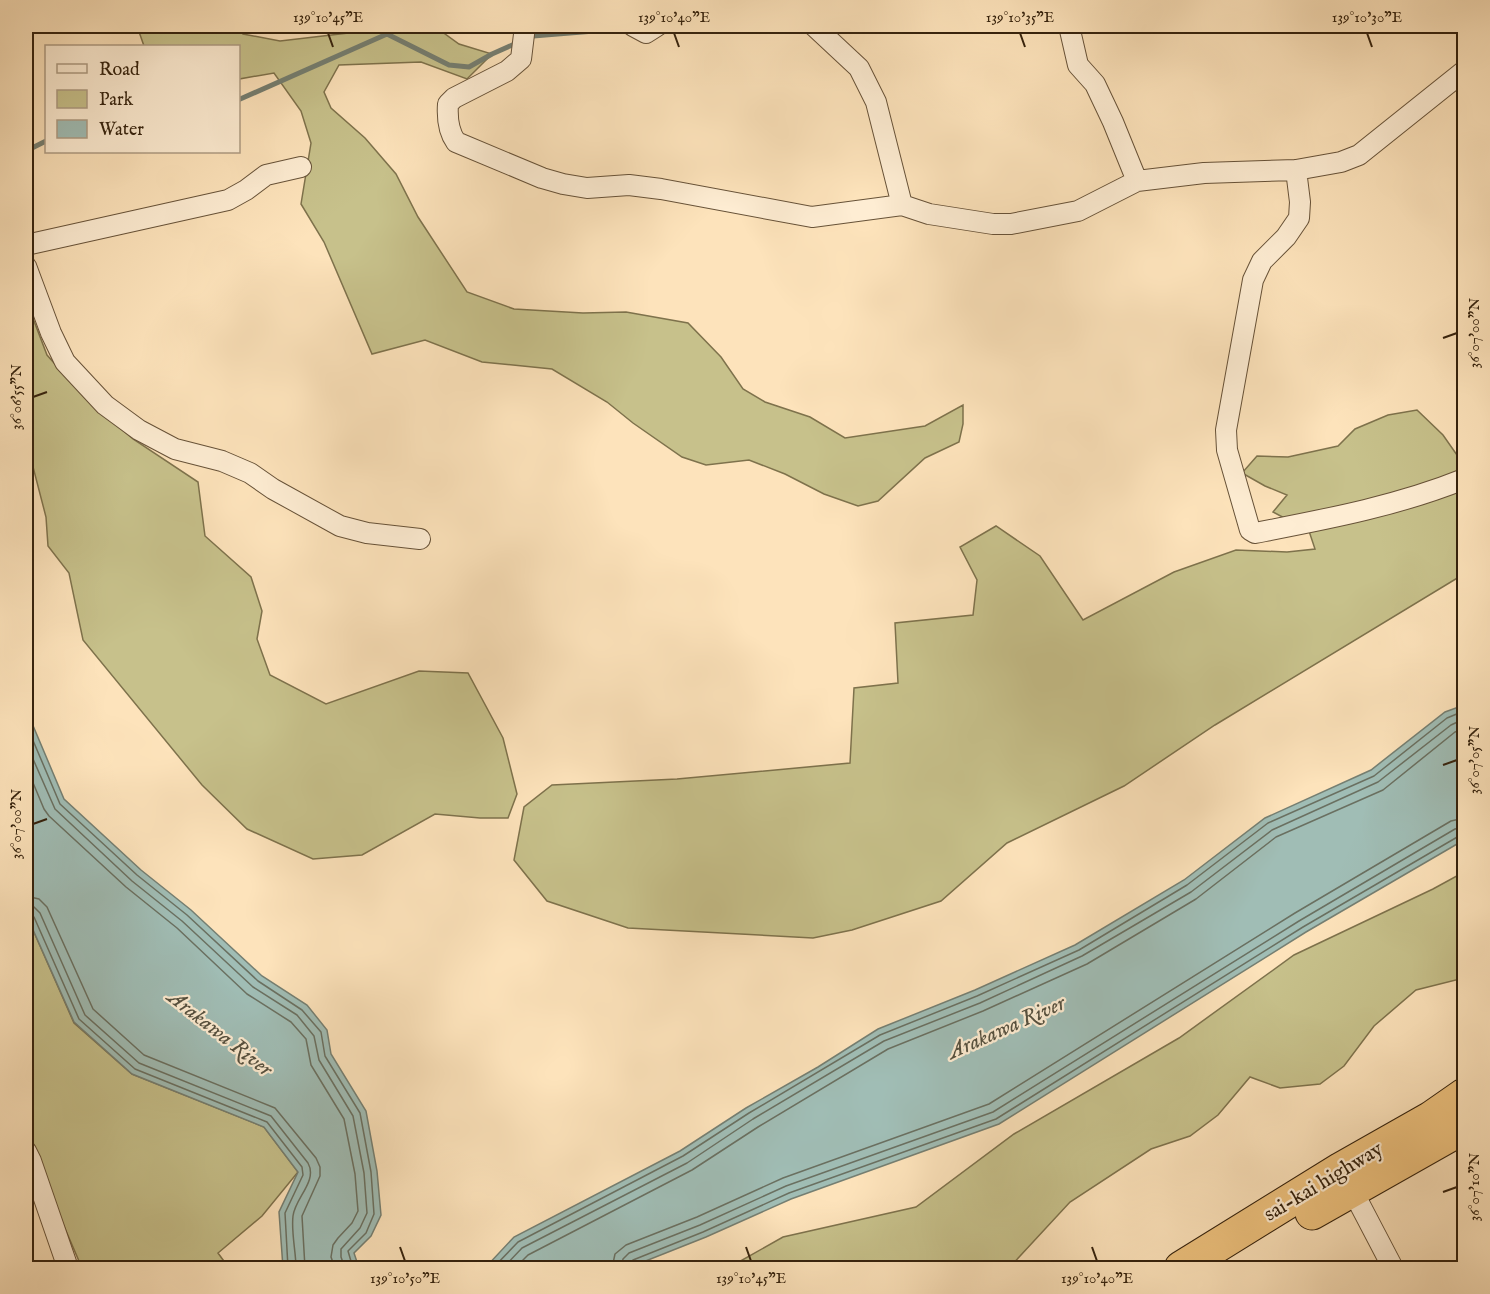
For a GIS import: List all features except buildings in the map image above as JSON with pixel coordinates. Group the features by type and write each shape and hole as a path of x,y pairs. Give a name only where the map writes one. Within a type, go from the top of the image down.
{"highway":[{"name":"sai-kai highway","path":"1182,1269 1346,1180 1452,1126 1464,1095"},
{"path":"1452,1126 1464,1101"},
{"name":"sai-kai highway","path":"1221,1269 1346,1180"}],"street":[{"path":"525,26 520,59 507,71 454,98 448,104 447,117 456,142 542,178 563,184 587,188 629,185 661,189 812,217 902,205 940,215 993,224 1011,224 1078,211 1137,181 1204,173 1296,170 1341,162 1359,155 1464,71"},
{"path":"633,26 646,33 657,26"},
{"path":"814,26 859,68 876,102 902,205"},
{"path":"1070,26 1078,65 1095,84 1137,181"},
{"path":"26,245 228,200 266,175 301,167"},
{"path":"1296,170 1300,202 1299,218 1286,237 1262,261 1253,280 1226,430 1227,450 1250,530 1255,533 1352,515 1393,504 1464,479"},
{"path":"26,266 51,333 65,362 105,405 140,430 175,449 222,461 250,473 273,489 339,526 367,533 420,539"},
{"path":"26,1151 68,1269"},
{"path":"1346,1180 1393,1269"}],"green space":[{"path":"137,26 234,26 243,34 280,41 357,32 366,26 434,26 459,44 492,54 467,79 421,62 339,65 324,92 331,108 365,138 396,174 418,217 467,292 514,309 583,313 626,312 688,323 721,357 743,389 765,402 810,417 845,438 925,426 963,405 963,424 959,442 925,458 878,501 858,506 824,494 785,474 749,460 706,465 682,457 607,402 552,369 482,362 425,340 372,354 324,242 301,204 311,143 301,111 274,73 240,79 240,45 144,45"},
{"path":"26,300 47,355 87,400 133,439 198,482 205,536 251,577 262,611 257,639 270,675 326,704 419,671 468,673 503,738 517,794 508,818 435,814 362,855 313,859 247,829 202,785 83,640 69,573 48,546 46,517 26,440"},
{"path":"1417,410 1443,435 1464,465 1464,574 1215,725 1124,786 1007,843 941,901 852,930 813,938 628,928 547,901 514,860 524,807 552,785 677,779 850,763 854,688 898,683 895,623 973,615 977,580 960,547 996,526 1040,556 1083,620 1174,572 1236,550 1287,552 1315,549 1309,531 1273,512 1287,495 1242,473 1257,456 1288,457 1338,446 1355,429 1388,415"},
{"path":"1464,872 1464,978 1416,990 1374,1026 1344,1066 1320,1084 1280,1088 1250,1077 1218,1115 1190,1136 1151,1149 1070,1202 1009,1268 720,1268 737,1263 783,1237 916,1207 1014,1134 1179,1038 1294,955"},
{"path":"26,914 74,1023 132,1074 264,1127 298,1172 262,1216 218,1253 229,1268 82,1268 26,1138"}],"water":[{"name":"Arakawa River","path":"1464,705 1464,840 1306,932 999,1124 791,1199 706,1237 628,1268 485,1268 514,1237 680,1151 746,1108 878,1029 975,990 1075,945 1184,880 1265,818 1371,770 1445,712"},
{"name":"Arakawa River","path":"26,709 64,799 141,870 191,910 262,976 307,1005 327,1030 331,1054 366,1111 377,1171 381,1215 371,1236 354,1253 359,1268 283,1268 279,1212 298,1172 264,1127 132,1074 74,1022 26,914"}],"waterway":[{"path":"528,39 533,36 619,29 628,26"},
{"path":"240,99 387,34 449,65 469,67 519,42"},
{"path":"26,151 45,142"}]}
